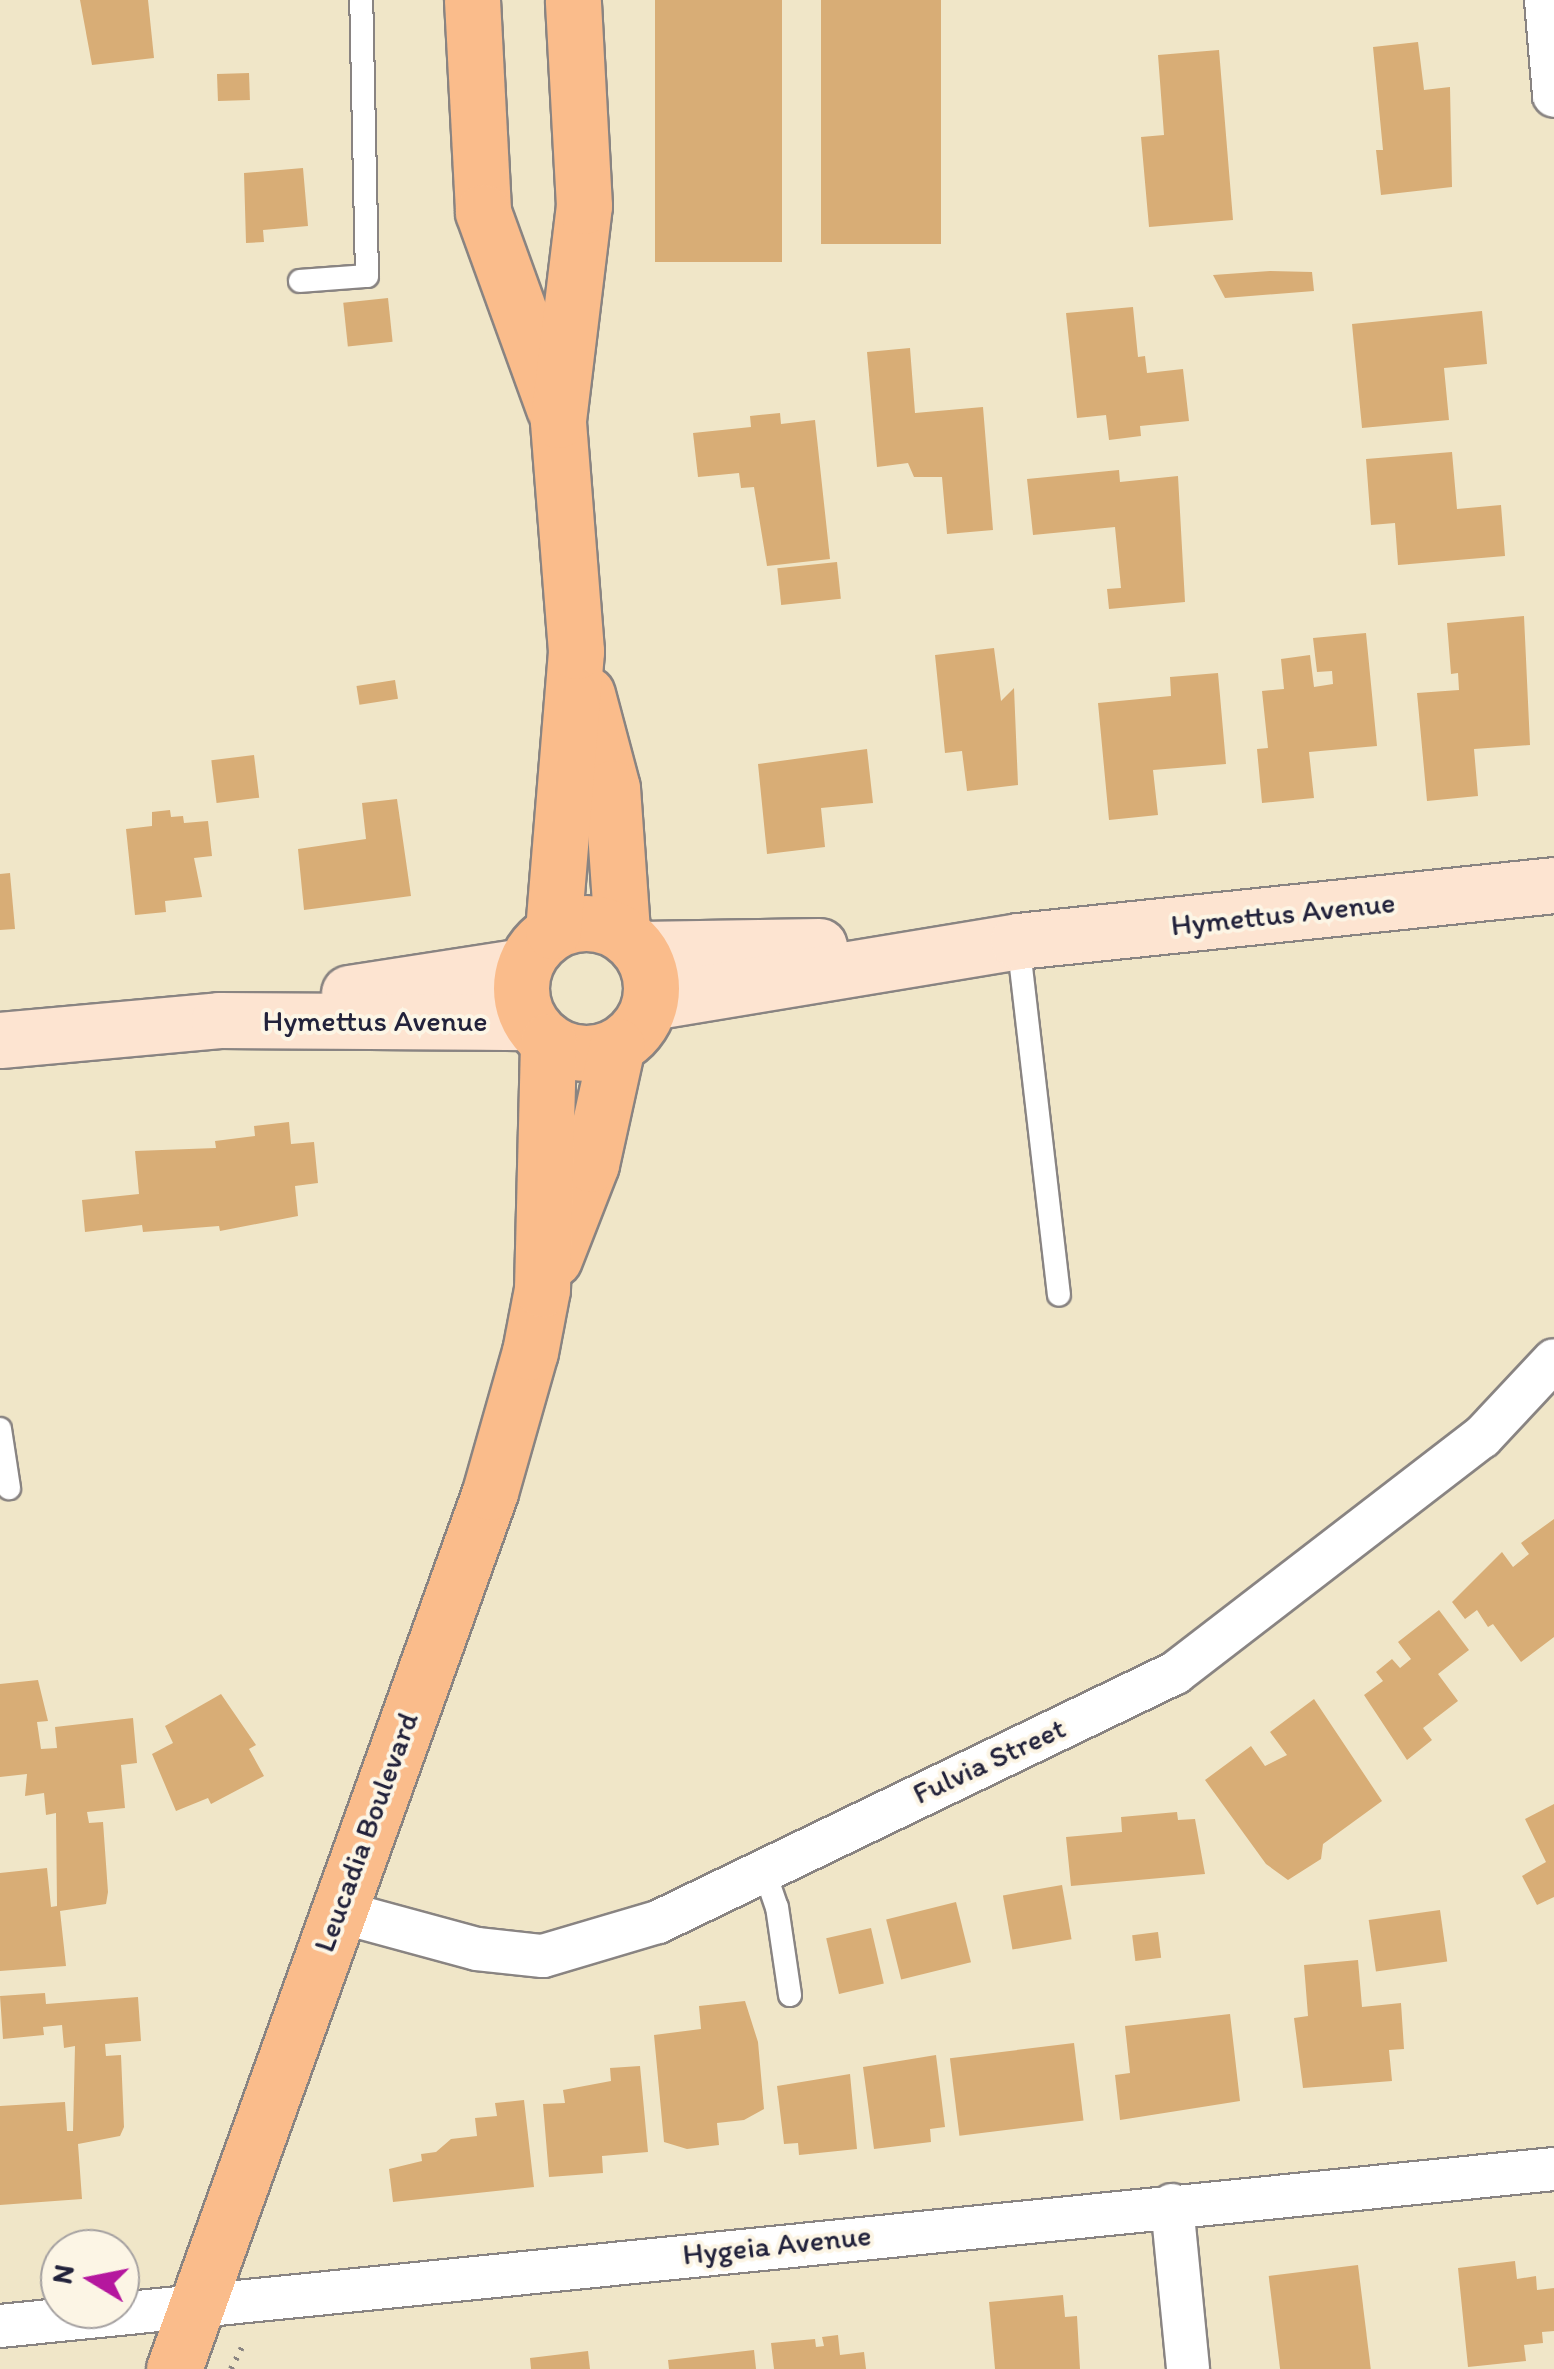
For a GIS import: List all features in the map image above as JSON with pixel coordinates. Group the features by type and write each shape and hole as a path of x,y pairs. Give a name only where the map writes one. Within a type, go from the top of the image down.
{"main road":[{"path":"472,0 484,212 558,420"},
{"path":"573,0 584,206 558,420 576,652 612,788 638,961 640,1026 617,1046 582,1054 539,1032 521,995 539,949 576,652"},
{"path":"539,949 598,922 638,961"},
{"name":"Leucadia Boulevard","path":"539,1032 542,1290"},
{"name":"Leucadia Boulevard","path":"174,2369 194,2304 490,1492 542,1290 591,1164 617,1046"}],"street":[{"path":"1546,0 1554,96"},
{"name":"Hymettus Avenue","path":"638,961 1015,942 1554,885"},
{"name":"Hymettus Avenue","path":"0,1040 219,1020 539,949"},
{"name":"Hymettus Avenue","path":"219,1020 539,1032"},
{"name":"Fulvia Street","path":"337,1911 477,1949 542,1956 658,1922 1174,1673 1482,1438 1554,1360"},
{"name":"Hygeia Avenue","path":"0,2326 1554,2169"},
{"path":"1172,2205 1188,2369"}],"lane":[{"path":"300,281 366,276 361,0"},
{"path":"1015,942 1059,1296"},
{"path":"0,1429 9,1488"},
{"path":"764,1870 777,1907 790,1995"}],"building":[{"path":"80,0 148,0 154,58 92,65"},
{"path":"655,0 782,0 782,262 655,262"},
{"path":"821,0 941,0 941,244 821,244"},
{"path":"1418,42 1424,90 1450,87 1452,187 1381,195 1376,150 1383,150 1373,47"},
{"path":"1219,50 1233,220 1149,227 1141,137 1164,135 1158,55"},
{"path":"249,73 250,100 218,101 217,74"},
{"path":"303,168 308,226 263,230 264,242 246,243 244,173"},
{"path":"1312,272 1314,291 1225,298 1213,275"},
{"path":"388,298 393,342 348,346 343,303"},
{"path":"1133,307 1138,357 1145,356 1147,373 1183,369 1189,421 1140,426 1141,436 1109,440 1106,415 1077,418 1066,313"},
{"path":"1482,311 1487,364 1444,368 1449,420 1362,428 1352,324"},
{"path":"910,348 915,413 983,407 993,530 947,534 942,477 914,477 908,463 877,467 867,352"},
{"path":"780,413 781,424 815,420 830,559 767,566 754,487 741,488 739,473 698,477 693,433 751,427 750,416"},
{"path":"1452,452 1457,509 1501,505 1505,556 1398,565 1395,523 1371,525 1366,459"},
{"path":"1119,470 1120,482 1178,476 1185,602 1109,609 1107,589 1121,588 1115,527 1033,535 1027,479"},
{"path":"837,562 841,599 781,605 777,568"},
{"path":"1524,616 1530,745 1474,749 1478,796 1427,801 1417,693 1459,690 1458,673 1451,674 1447,623"},
{"path":"1366,633 1377,746 1309,752 1314,798 1262,803 1257,749 1268,748 1262,691 1284,689 1281,659 1310,655 1314,687 1333,684 1332,671 1317,672 1313,638"},
{"path":"994,648 1001,701 1014,688 1018,785 967,791 962,751 945,753 935,655"},
{"path":"1218,673 1226,764 1153,770 1158,815 1109,820 1098,703 1171,696 1170,677"},
{"path":"395,680 398,699 359,705 356,686"},
{"path":"867,749 873,803 821,808 825,847 767,854 758,764"},
{"path":"254,755 259,798 217,803 211,760"},
{"path":"397,799 411,896 304,910 298,849 366,839 362,803"},
{"path":"170,810 171,817 183,816 184,823 208,821 212,856 194,858 202,897 165,901 166,912 135,915 126,829 152,826 152,812"},
{"path":"10,873 15,929 0,930 0,874"},
{"path":"289,1122 291,1144 314,1142 318,1183 295,1186 298,1216 220,1231 219,1226 143,1232 142,1225 85,1232 82,1200 139,1194 135,1151 216,1148 215,1141 255,1136 254,1126"},
{"path":"1554,1519 1554,1637 1521,1662 1493,1624 1488,1627 1477,1610 1465,1619 1452,1602 1502,1552 1513,1567 1529,1554 1521,1543"},
{"path":"1439,1610 1469,1650 1438,1674 1458,1701 1423,1728 1432,1740 1407,1760 1364,1695 1383,1681 1376,1672 1392,1659 1400,1668 1411,1659 1398,1642"},
{"path":"38,1680 48,1721 37,1722 41,1749 57,1748 55,1727 133,1718 137,1763 121,1765 125,1808 87,1812 89,1823 103,1822 108,1892 106,1904 60,1911 66,1966 0,1971 0,1873 47,1868 51,1907 57,1906 56,1813 46,1815 44,1793 25,1796 27,1774 0,1777 0,1684"},
{"path":"221,1694 256,1745 249,1749 264,1776 211,1804 208,1798 176,1811 152,1754 173,1743 165,1726"},
{"path":"1314,1699 1382,1801 1323,1844 1321,1859 1288,1880 1266,1864 1205,1780 1251,1746 1265,1766 1287,1755 1270,1732"},
{"path":"1554,1804 1554,1897 1537,1905 1522,1876 1546,1862 1525,1819"},
{"path":"1177,1812 1178,1820 1195,1819 1205,1874 1071,1886 1066,1837 1122,1832 1121,1817"},
{"path":"1062,1885 1072,1939 1012,1950 1003,1895"},
{"path":"956,1902 971,1962 901,1980 886,1919"},
{"path":"1440,1910 1447,1961 1376,1972 1369,1920"},
{"path":"871,1928 884,1984 839,1994 826,1938"},
{"path":"1158,1932 1161,1958 1135,1961 1132,1935"},
{"path":"1358,1960 1362,2007 1401,2003 1404,2049 1389,2050 1392,2081 1303,2088 1294,2018 1308,2016 1304,1965"},
{"path":"45,1993 46,2004 138,1997 141,2041 105,2044 106,2056 121,2055 124,2127 120,2136 78,2144 82,2199 0,2205 0,2106 65,2102 67,2131 73,2131 75,2046 64,2048 62,2025 43,2027 44,2035 3,2039 0,1996"},
{"path":"745,2001 758,2042 764,2109 744,2120 717,2123 719,2145 687,2149 664,2142 654,2035 701,2029 699,2006"},
{"path":"1230,2014 1240,2101 1120,2120 1115,2075 1130,2073 1125,2026"},
{"path":"1074,2043 1084,2120 959,2136 950,2058"},
{"path":"936,2055 945,2127 930,2129 931,2142 874,2149 863,2067"},
{"path":"640,2066 648,2152 602,2156 603,2173 549,2177 543,2104 565,2103 563,2090 611,2081 610,2068"},
{"path":"850,2074 857,2149 799,2155 798,2143 784,2144 777,2086"},
{"path":"524,2100 534,2187 393,2202 389,2169 422,2161 421,2154 436,2152 451,2139 477,2136 475,2118 497,2116 495,2103"},
{"path":"1515,2261 1517,2279 1536,2276 1537,2290 1554,2288 1554,2331 1542,2332 1543,2343 1524,2345 1526,2361 1468,2367 1458,2268"},
{"path":"1358,2265 1371,2369 1280,2369 1269,2276"},
{"path":"1063,2295 1065,2317 1077,2316 1080,2369 995,2369 989,2302"},
{"path":"838,2335 840,2355 864,2352 866,2369 774,2369 771,2343 815,2339 816,2347 824,2346 822,2337"},
{"path":"754,2350 756,2369 669,2369 668,2360"},
{"path":"588,2351 590,2369 531,2369 530,2358"}]}
